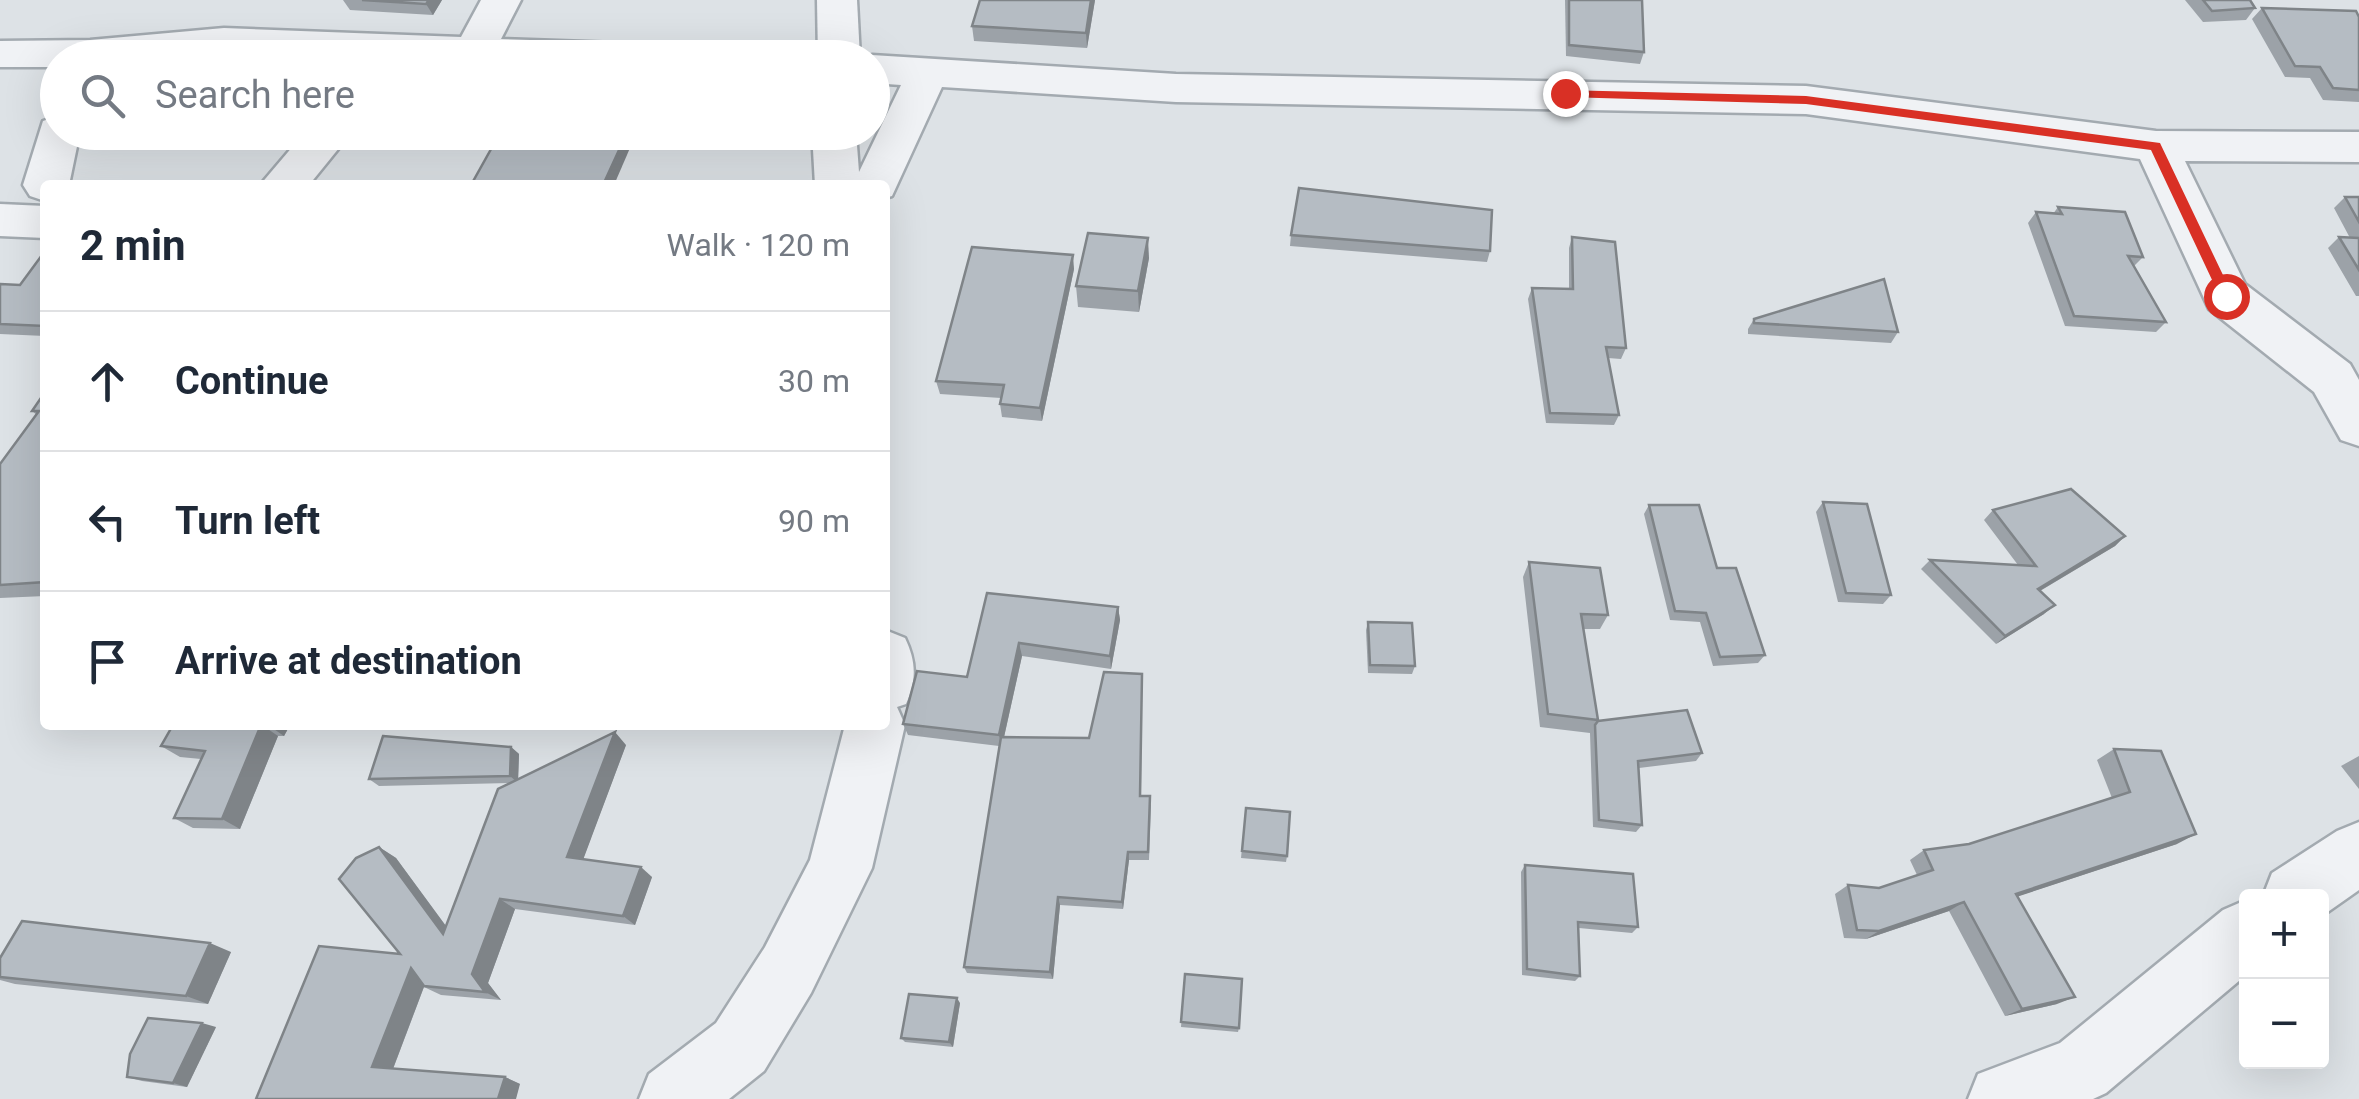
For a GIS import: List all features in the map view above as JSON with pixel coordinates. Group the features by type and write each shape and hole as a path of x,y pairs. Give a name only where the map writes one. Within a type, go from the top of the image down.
{"street":[{"path":"182,0 181,29 220,40"},
{"path":"480,40 501,0"},
{"path":"837,0 838,40"},
{"path":"0,54 40,54"},
{"path":"890,70 1176,88 1806,100 2156,146 2359,147"},
{"path":"878,180 928,72"},
{"path":"2156,146 2226,296 2332,378 2359,425"},
{"path":"41,180 52,150"},
{"path":"287,180 314,150"},
{"path":"835,150 838,180"},
{"path":"674,1099 740,1046 788,970 840,868 874,730"},
{"path":"2306,889 2359,852"},
{"path":"2003,1099 2082,1069 2239,939"}],"building":[{"path":"362,0 429,0 426,4"},
{"path":"980,0 1091,0 1086,33 972,26"},
{"path":"1569,0 1642,0 1644,52 1569,45"},
{"path":"2203,0 2250,0 2255,8 2212,11"},
{"path":"2262,8 2356,11 2359,90 2333,88 2320,67 2295,66"},
{"path":"491,150 619,150 605,180 474,180"},
{"path":"1299,188 1492,210 1490,251 1291,235"},
{"path":"2345,197 2359,197 2359,222"},
{"path":"2058,207 2125,212 2143,257 2128,256 2166,322 2074,316 2036,212 2062,214"},
{"path":"1088,233 1148,238 1138,291 1076,286"},
{"path":"1572,237 1615,242 1626,348 1606,347 1619,415 1550,413 1532,288 1573,289"},
{"path":"2339,237 2359,238 2359,270"},
{"path":"972,247 1073,255 1040,408 1000,404 1004,385 936,381"},
{"path":"40,258 40,326 0,324 0,284 20,285"},
{"path":"1884,279 1898,332 1754,323 1754,319"},
{"path":"40,399 40,582 0,585 0,464 39,411 32,411"},
{"path":"2071,489 2125,536 2038,589 2055,605 2005,636 1930,560 2036,566 1993,510"},
{"path":"1823,502 1867,504 1891,595 1846,593"},
{"path":"1649,505 1699,505 1717,568 1736,568 1765,655 1720,657 1706,613 1675,611"},
{"path":"1529,562 1600,568 1608,615 1581,614 1598,720 1548,714"},
{"path":"987,593 1118,607 1110,656 1019,643 999,735 903,724 917,671 967,677"},
{"path":"1368,622 1412,623 1415,666 1370,665"},
{"path":"1104,672 1142,674 1140,796 1150,796 1148,852 1128,852 1122,902 1058,897 1050,972 964,967 1001,737 1089,738"},
{"path":"1687,710 1702,753 1638,761 1642,825 1599,820 1595,725 1598,721"},
{"path":"170,730 259,730 222,819 174,818 205,751 161,746"},
{"path":"615,732 567,857 641,867 623,916 500,899 472,974 485,992 424,986 411,968 372,1067 505,1077 498,1099 256,1099 319,946 400,954 339,879 356,858 379,847 443,934 498,789"},
{"path":"383,736 511,747 510,776 369,779"},
{"path":"2114,749 2161,751 2196,834 2016,894 2075,997 2022,1009 1964,902 1879,931 1857,930 1848,885 1879,888 1933,870 1924,850 1969,844 2130,792"},
{"path":"1246,808 1290,812 1287,856 1242,851"},
{"path":"1525,865 1633,874 1638,927 1578,922 1580,976 1527,969"},
{"path":"22,921 210,943 186,996 0,977 0,958"},
{"path":"1185,974 1242,979 1239,1028 1181,1022"},
{"path":"909,994 957,998 949,1042 901,1038"},
{"path":"148,1018 202,1023 173,1083 127,1077 130,1054"}],"route":[{"path":"1565,93 1806,100 2156,146 2226,296"}]}
